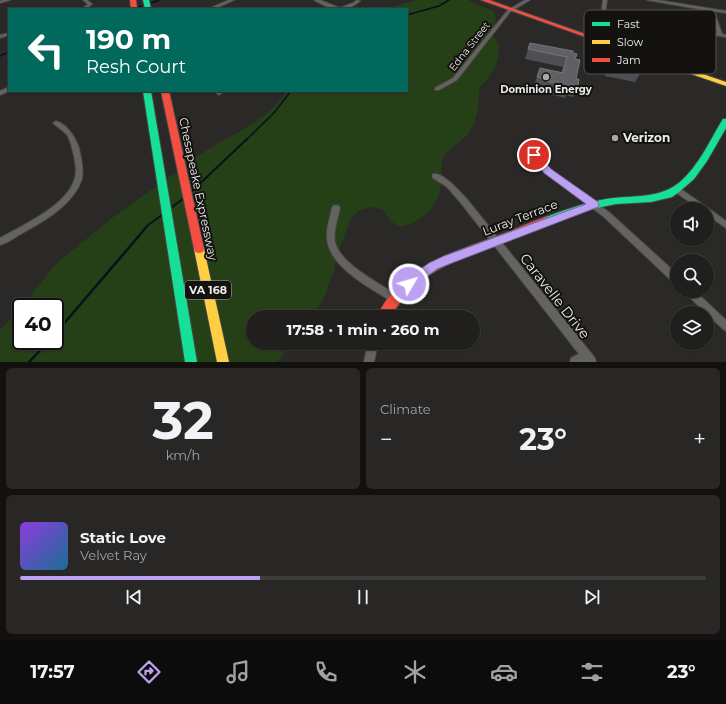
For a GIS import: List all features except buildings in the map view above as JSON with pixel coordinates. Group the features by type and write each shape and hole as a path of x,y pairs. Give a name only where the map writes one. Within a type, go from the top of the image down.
{"main road":[{"path":"484,0 584,34"},
{"path":"697,74 726,84"},
{"name":"VA 168","path":"147,92 191,362"},
{"name":"Chesapeake Expressway","path":"165,92 223,362"},
{"name":"Luray Terrace","path":"387,310 394,298 413,280 433,266 495,241 594,205 622,200 661,197 678,190 685,183 726,122"}],"street":[{"path":"0,2 8,0"},
{"path":"85,0 90,4 85,8"},
{"path":"212,8 232,0"},
{"path":"316,0 336,8"},
{"path":"511,9 528,0"},
{"path":"604,10 605,0"},
{"path":"649,0 726,12"},
{"path":"344,8 358,1"},
{"name":"Edna Street","path":"437,89 455,79 511,9"},
{"path":"716,23 720,35"},
{"path":"716,34 726,36"},
{"path":"0,242 51,211 73,192 79,174 76,151 70,133 56,123"},
{"path":"534,155 548,171 594,205 670,274"},
{"name":"Caravelle Drive","path":"435,176 454,189 588,359"},
{"path":"678,190 695,202"},
{"path":"336,208 330,236 331,243 337,256 349,267 394,298"},
{"path":"714,216 726,225"},
{"path":"696,298 726,326"},
{"path":"369,362 372,350"},
{"path":"574,362 588,359"}],"green space":[{"path":"417,0 468,0 495,12 496,23 492,31 499,45 497,62 488,78 479,89 479,100 474,124 468,134 449,150 444,157 441,166 442,181 440,190 433,206 423,217 408,225 399,227 390,220 383,210 372,207 360,210 351,218 337,255 334,271 323,300 315,310 246,310 246,350 286,350 278,362 0,362 0,330 12,317 12,350 64,350 64,298 28,298 57,263 112,218 201,154 259,119 279,102 286,92 408,92 408,8 389,8"}],"waterway":[{"path":"151,3 159,0"},
{"path":"408,15 439,6 449,0"},
{"path":"138,7 142,6"},
{"path":"0,56 8,52"},
{"path":"246,140 273,114 290,92"},
{"path":"192,191 247,139"},
{"path":"172,207 183,199"},
{"path":"137,238 148,225 162,215"},
{"path":"64,323 138,237"},
{"path":"29,362 40,350"}],"traffic: fast":[{"path":"146,0 148,8"},
{"path":"147,92 191,362"},
{"path":"546,221 600,203 651,199 676,190 684,184 698,168 726,121"}],"traffic: slow":[{"path":"697,74 726,84"},
{"path":"199,249 223,362"}],"traffic: jam":[{"path":"133,0 134,8"},
{"path":"484,0 584,35"},
{"path":"165,92 199,249"},
{"path":"387,310 393,301 405,288 417,277 431,268 446,260 546,221"}],"place":[{"name":"Dominion Energy","path":"546,77"},
{"name":"Verizon","path":"615,138"}],"route":[{"path":"409,284 433,266 566,214 594,205 548,171 534,155"}]}
